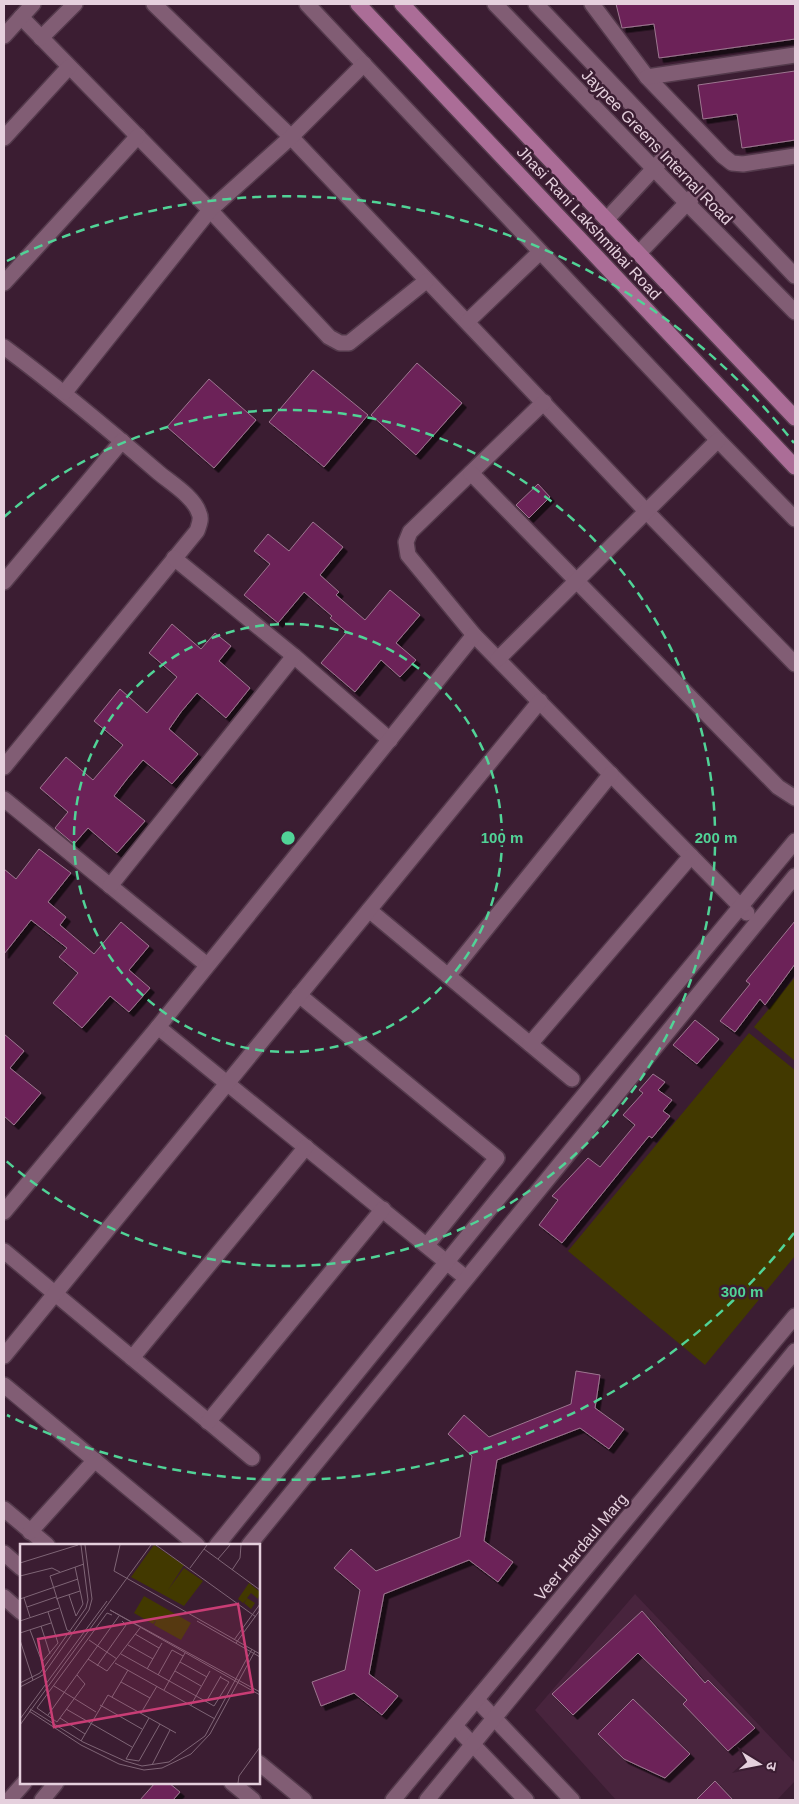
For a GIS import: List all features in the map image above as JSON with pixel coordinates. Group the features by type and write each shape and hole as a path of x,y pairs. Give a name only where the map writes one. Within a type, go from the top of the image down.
{"main road":[{"name":"Jhasi Rani Lakshmibai Road","path":"358,4 795,467"},
{"name":"Jhasi Rani Lakshmibai Road","path":"402,4 795,418"}],"street":[{"path":"4,36 33,4"},
{"path":"41,38 75,4"},
{"path":"154,4 291,137 426,281 468,321 646,512 795,664"},
{"path":"307,4 718,440 795,519"},
{"name":"Jaypee Greens Internal Road","path":"496,4 687,204 795,312"},
{"name":"Jaypee Greens Internal Road","path":"536,4 795,276"},
{"path":"592,4 647,76 723,156 732,163 743,164 795,156"},
{"path":"21,17 210,210 329,337 340,343 348,343 358,337 426,281"},
{"path":"647,76 795,55"},
{"path":"65,392 210,210 291,137 364,64"},
{"path":"4,138 70,67"},
{"path":"4,284 138,136"},
{"path":"607,219 673,148"},
{"path":"639,253 706,183"},
{"path":"468,321 540,252"},
{"path":"4,347 65,392 189,499 199,512 200,523 197,531 4,767"},
{"path":"544,402 410,532 406,542 408,554 474,635 757,922"},
{"path":"498,659 575,580 718,440"},
{"path":"4,582 122,441"},
{"path":"471,473 778,787 795,798"},
{"path":"174,558 294,656 390,740"},
{"path":"4,1212 158,1027 474,635"},
{"path":"110,886 294,656"},
{"path":"4,1356 540,701"},
{"path":"448,976 611,774"},
{"path":"4,799 207,965"},
{"path":"218,1544 446,1262 795,841"},
{"path":"530,1044 691,856"},
{"path":"250,1544 795,876"},
{"path":"369,910 572,1079"},
{"path":"299,995 497,1158 428,1245"},
{"path":"158,1027 428,1245 466,1278"},
{"path":"132,1358 306,1147"},
{"path":"208,1422 383,1209"},
{"path":"4,1251 252,1458"},
{"name":"Veer Hardaul Marg","path":"393,1800 795,1316"},
{"path":"428,1800 795,1351"},
{"path":"4,1385 95,1460 189,1543"},
{"path":"30,1532 95,1460"},
{"path":"4,1509 46,1544"},
{"path":"4,1553 20,1567"},
{"path":"4,1598 20,1611"},
{"path":"477,1700 572,1800"},
{"path":"455,1726 526,1800"},
{"path":"260,1764 304,1800"},
{"path":"9,1800 23,1784"},
{"path":"42,1800 55,1784"},
{"path":"233,1784 254,1800"}],"shaded area":[{"path":"795,977 795,1061 754,1027"},
{"path":"749,1033 795,1070 795,1256 705,1365 568,1251"},
{"path":"635,1594 795,1763 795,1781 777,1800 616,1800 535,1710"}],"building":[{"path":"616,4 795,4 795,39 659,58 654,24 622,28"},
{"path":"795,71 795,140 742,148 737,114 703,119 698,85"},
{"path":"417,363 462,403 416,455 371,415"},
{"path":"313,370 368,415 324,467 269,422"},
{"path":"209,379 256,420 214,468 167,427"},
{"path":"538,484 550,497 529,518 516,505"},
{"path":"313,522 343,547 320,575 339,592 336,595 365,620 390,590 420,615 396,643 416,660 400,677 381,660 355,692 321,663 347,632 330,618 332,616 304,592 278,623 244,595 270,564 254,551 268,534 289,551"},
{"path":"172,624 201,649 215,633 231,646 219,661 250,688 226,718 197,693 181,712 169,729 198,754 172,784 143,760 127,779 114,796 145,821 117,853 88,828 74,844 55,828 68,812 40,788 66,757 93,780 123,745 94,721 120,689 147,713 177,677 149,653"},
{"path":"39,849 71,873 48,902 66,917 60,925 94,954 121,922 149,946 129,970 150,988 129,1012 110,996 82,1028 53,1003 78,973 59,957 67,948 31,920 4,954 4,869 16,879"},
{"path":"795,921 795,964 765,1005 760,999 735,1032 720,1021 750,984 746,981"},
{"path":"695,1020 719,1039 697,1064 673,1045"},
{"path":"4,1034 24,1051 10,1068 41,1093 14,1125 4,1116"},
{"path":"653,1074 665,1082 658,1090 672,1100 663,1111 670,1116 652,1138 649,1136 562,1243 539,1225 558,1200 552,1196 588,1158 600,1167 635,1125 623,1115 643,1093 639,1090"},
{"path":"576,1371 600,1375 595,1408 624,1429 609,1449 580,1428 497,1460 484,1541 513,1562 498,1582 469,1560 384,1594 369,1674 398,1696 382,1715 354,1693 321,1706 312,1682 345,1670 360,1590 334,1568 351,1549 376,1571 460,1537 472,1456 448,1434 464,1415 489,1437 571,1404"},
{"path":"642,1611 705,1683 708,1680 755,1728 728,1751 683,1704 687,1700 638,1653 573,1715 552,1694"},
{"path":"633,1699 690,1754 665,1778 624,1759 598,1734"},
{"path":"715,1781 733,1800 696,1800"},
{"path":"154,1784 170,1784 180,1792 173,1800 140,1800"}]}
